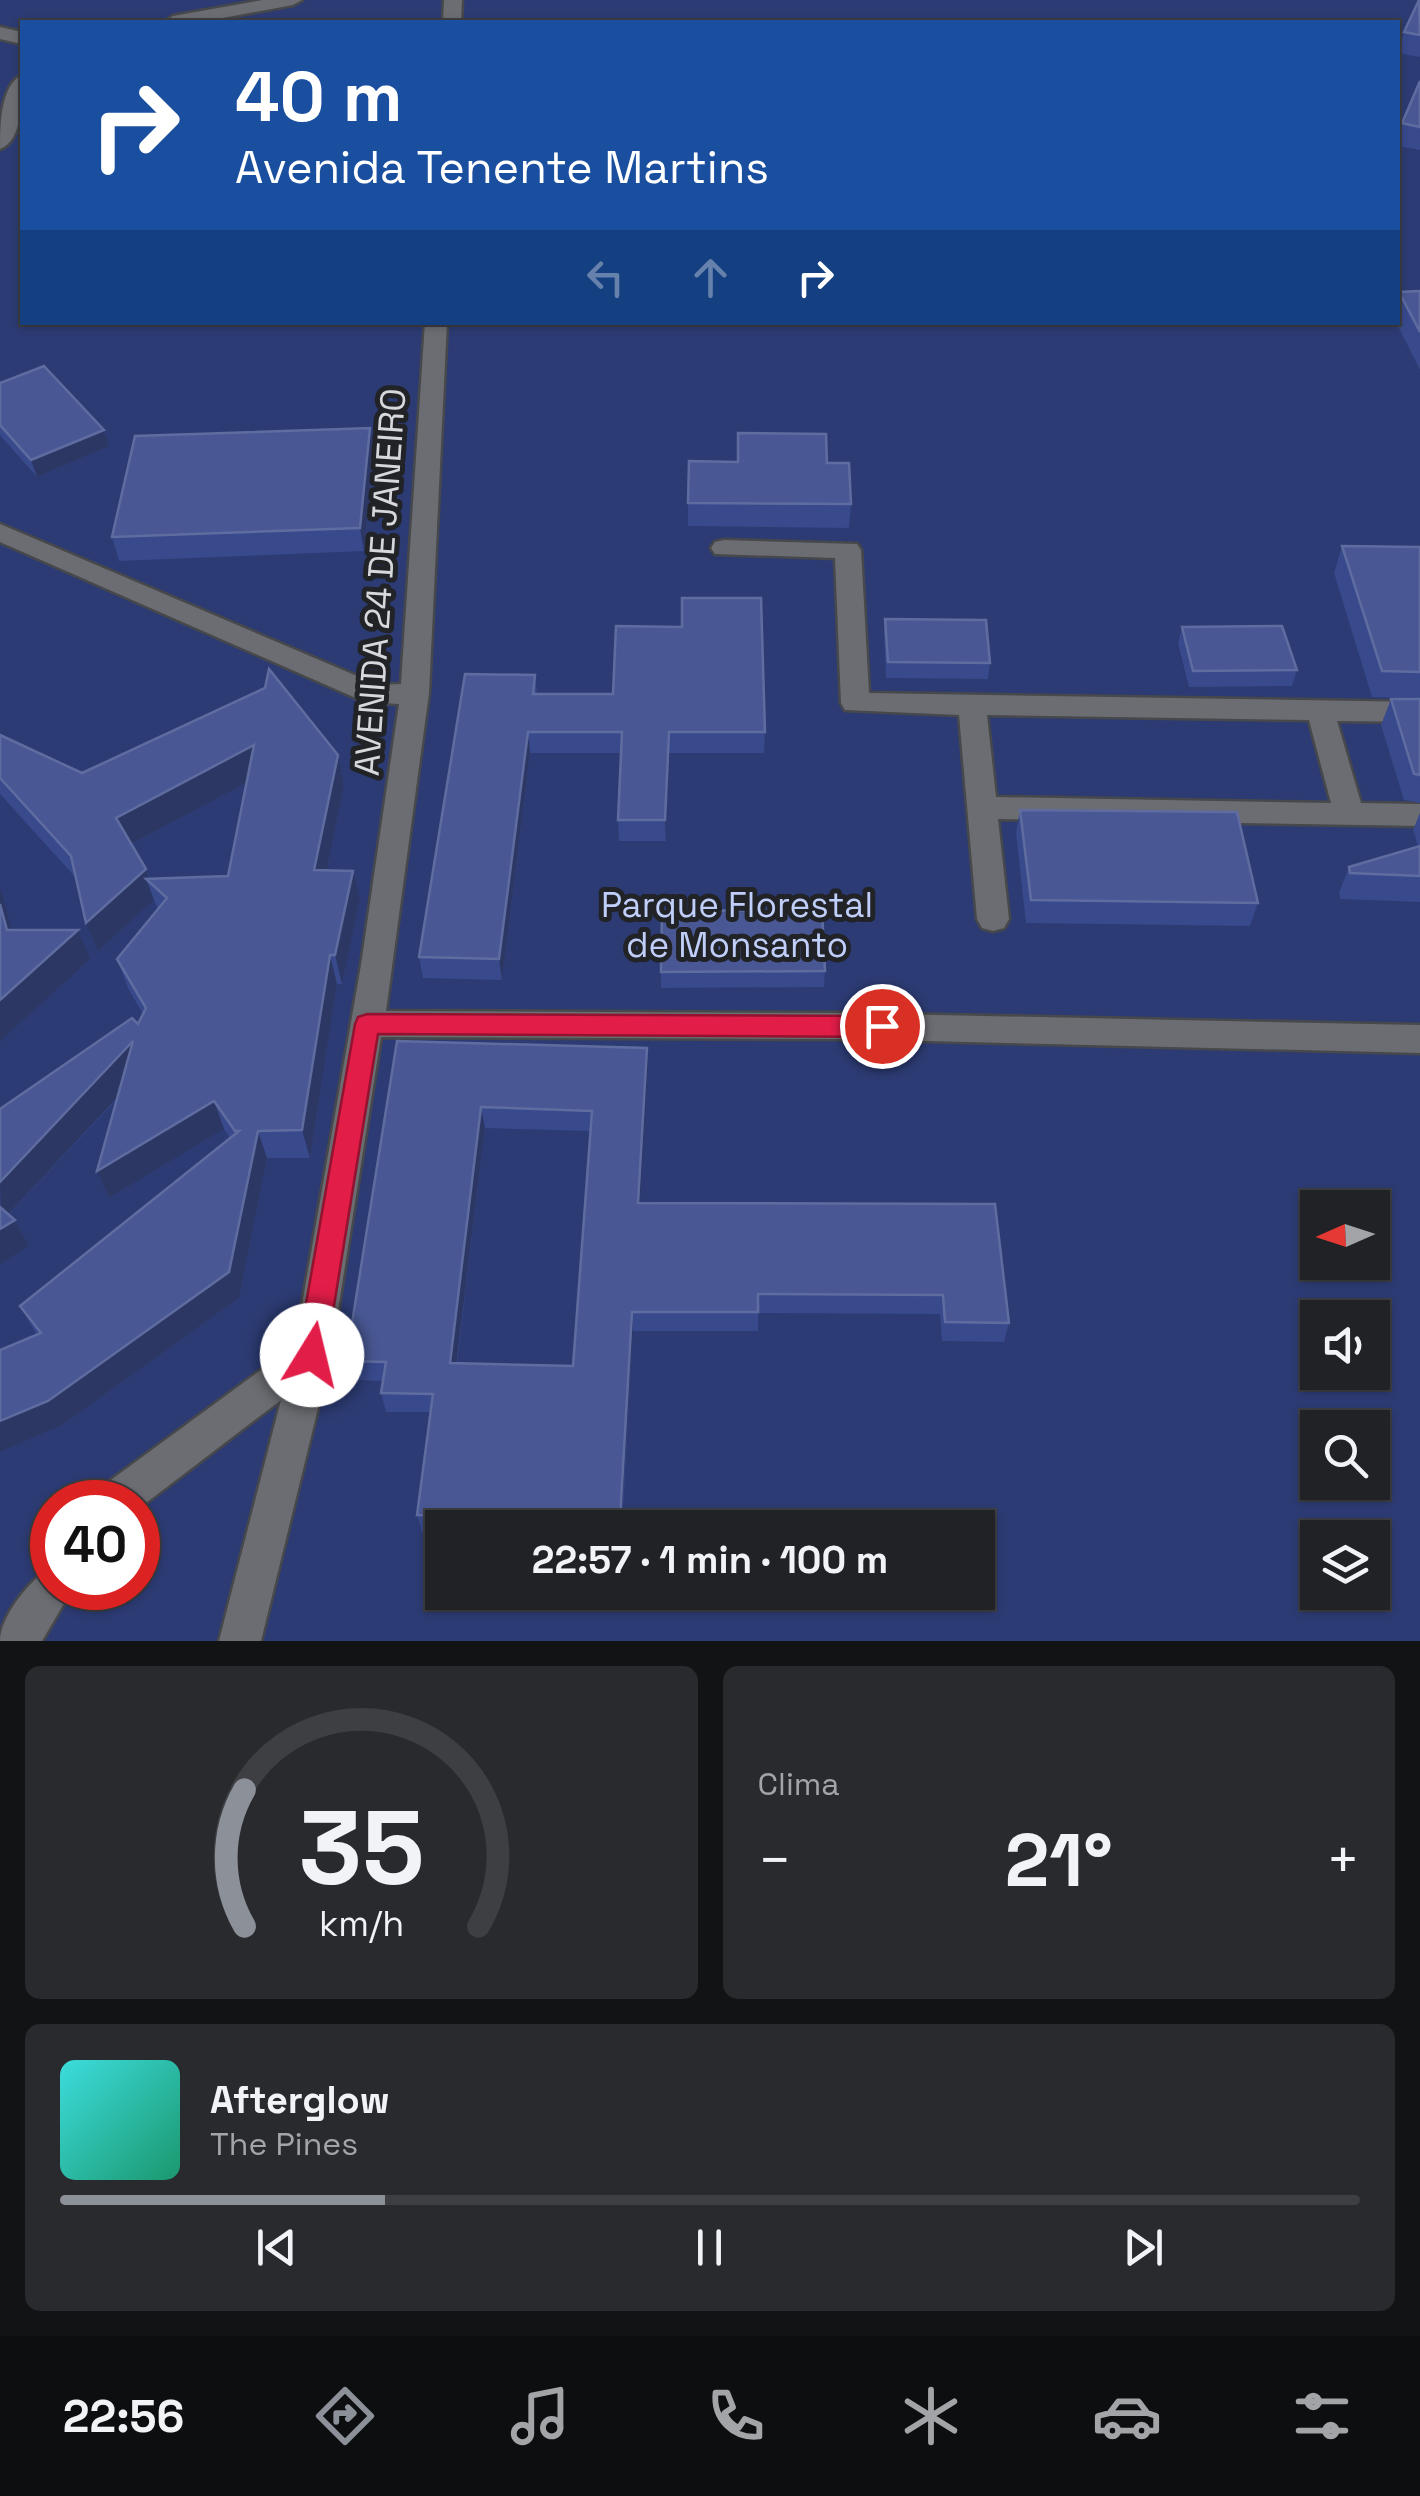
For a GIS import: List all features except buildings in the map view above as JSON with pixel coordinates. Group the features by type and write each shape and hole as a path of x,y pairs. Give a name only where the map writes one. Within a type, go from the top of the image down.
{"street":[{"path":"183,20 293,0"},
{"path":"0,143 20,86"},
{"name":"AVENIDA 24 DE JANEIRO","path":"240,1641 312,1355 367,1024 416,692 436,325"},
{"path":"0,532 375,695 416,692"},
{"path":"724,548 848,550 854,702 1420,712"},
{"path":"972,705 992,920"},
{"path":"1320,710 1349,814"},
{"path":"982,808 1420,816"},
{"path":"367,1024 882,1026 1420,1040"},
{"path":"144,1480 312,1355"},
{"path":"17,1641 38,1610"}],"green space":[{"name":"Parque Florestal de Monsanto","path":"0,0 1420,0 1420,1641 0,1641"}],"route":[{"path":"312,1355 367,1024 882,1026"}]}
